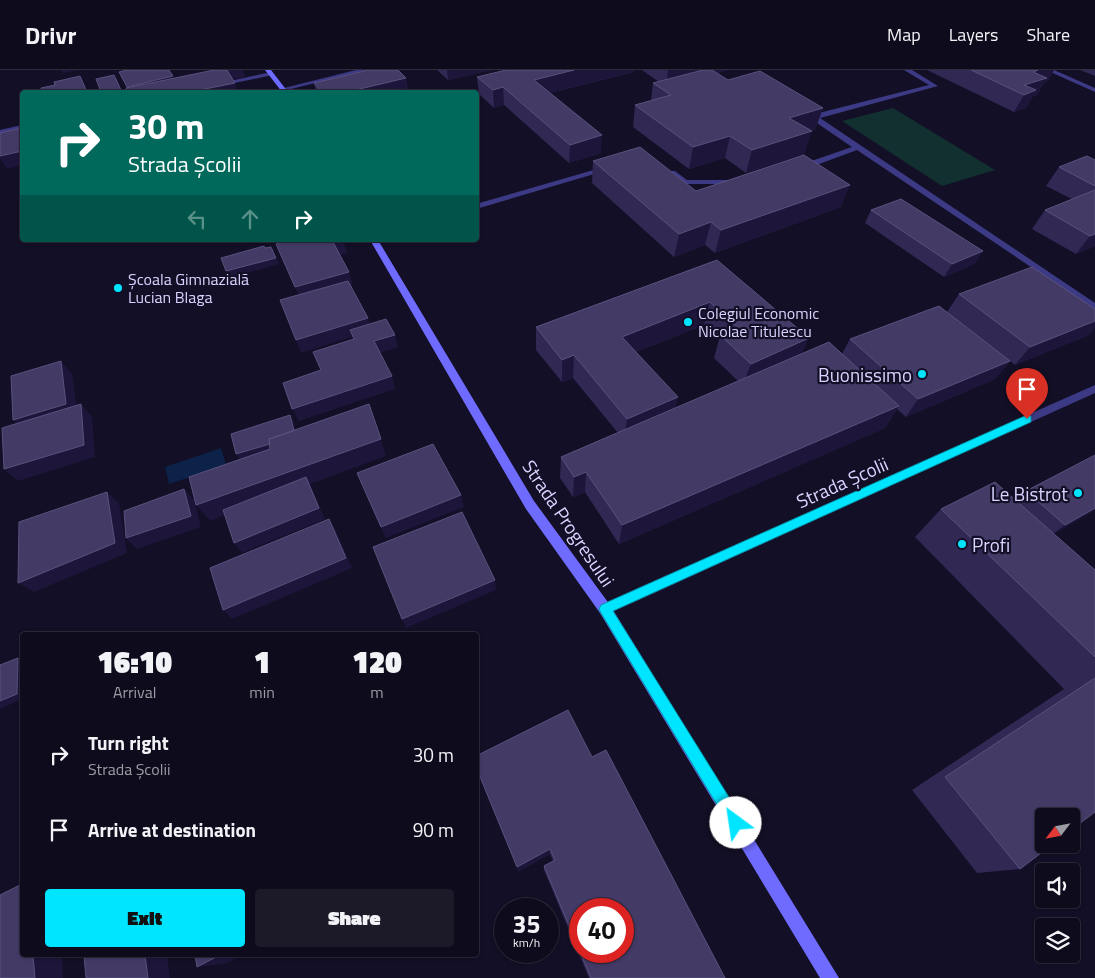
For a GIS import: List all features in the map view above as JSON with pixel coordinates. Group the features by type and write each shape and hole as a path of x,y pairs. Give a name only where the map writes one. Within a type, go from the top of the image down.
{"street":[{"path":"288,90 364,70"},
{"path":"907,70 936,86 814,117 1095,307"},
{"path":"1049,70 1095,90"},
{"path":"192,90 269,72 283,90"},
{"path":"0,132 20,127"},
{"path":"794,170 858,147"},
{"path":"664,167 685,182 750,182"},
{"path":"479,207 612,168"},
{"name":"Strada Progresului","path":"375,242 530,505 605,609 830,978"},
{"name":"Strada Școlii","path":"605,609 1095,388"}],"green space":[{"path":"893,108 995,170 942,186 842,121"}],"water":[{"path":"221,448 226,465 169,484 165,467"}],"building":[{"path":"127,70 169,70 173,76 127,87 119,72"},
{"path":"214,70 227,70 235,83 200,90 127,90 126,88"},
{"path":"369,70 398,70 406,78 355,90 320,90 314,83"},
{"path":"506,70 574,70 534,80 602,135 570,145 503,87 493,90 477,77"},
{"path":"703,70 712,70 728,80 760,71 823,108 789,118 812,131 752,150 730,136 693,147 635,105 671,95 653,83"},
{"path":"971,70 1038,70 1033,72 1047,78 1024,85 1036,90 1024,95"},
{"path":"114,75 121,90 100,90 96,79"},
{"path":"80,76 86,90 42,90 41,88 55,85 54,82"},
{"path":"20,128 20,151 0,156 0,133"},
{"path":"640,147 696,191 804,155 850,185 721,230 711,222 679,234 593,161"},
{"path":"1087,156 1095,160 1095,186 1059,167"},
{"path":"1095,190 1095,234 1090,236 1045,210"},
{"path":"901,199 983,251 952,264 871,210"},
{"path":"284,242 333,242 349,272 295,287 276,244"},
{"path":"264,246 265,248 271,247 276,258 226,271 221,258"},
{"path":"717,260 809,338 751,364 720,335 738,328 710,302 622,337 678,397 627,419 574,355 562,360 536,327"},
{"path":"1032,267 1095,309 1095,321 1030,347 959,294"},
{"path":"348,281 368,318 296,340 280,300"},
{"path":"939,306 1010,361 918,399 850,339"},
{"path":"386,319 395,335 374,341 392,376 292,409 283,383 321,370 313,352 354,339 350,330"},
{"path":"829,342 899,406 622,525 586,472 574,477 561,457"},
{"path":"61,361 66,404 13,420 11,376"},
{"path":"81,404 84,445 4,469 2,428"},
{"path":"369,404 381,439 196,505 189,477 270,449 269,439"},
{"path":"290,415 294,431 269,439 270,444 236,454 231,434"},
{"path":"433,444 461,495 381,527 357,473"},
{"path":"1095,455 1095,508 1065,525 1026,491"},
{"path":"306,477 319,508 234,543 223,510"},
{"path":"995,482 1095,570 1095,657 941,509"},
{"path":"184,489 191,516 126,538 124,511"},
{"path":"107,492 115,543 18,583 19,522"},
{"path":"462,512 495,580 402,619 373,547"},
{"path":"329,519 346,558 223,610 210,568"},
{"path":"18,658 17,694 0,701 0,665"},
{"path":"1095,678 1095,812 1080,823 1080,808 1035,808 1035,853 1041,853 1020,869 945,777"},
{"path":"568,710 592,757 606,750 725,978 591,978 585,963 634,963 634,898 569,898 569,926 544,866 555,860 550,849 517,867 479,774 479,754"},
{"path":"20,885 20,957 33,957 35,978 0,978 0,895"},
{"path":"84,957 145,957 148,978 86,978"},
{"path":"195,957 216,957 197,967"}],"place":[{"name":"Școala Gimnazială Lucian Blaga","path":"118,288"},
{"name":"Colegiul Economic Nicolae Titulescu","path":"688,322"},
{"name":"Buonissimo","path":"922,374"},
{"name":"Le Bistrot","path":"1078,493"},
{"name":"Profi","path":"962,544"}],"route":[{"path":"736,823 605,609 1027,419"}]}
